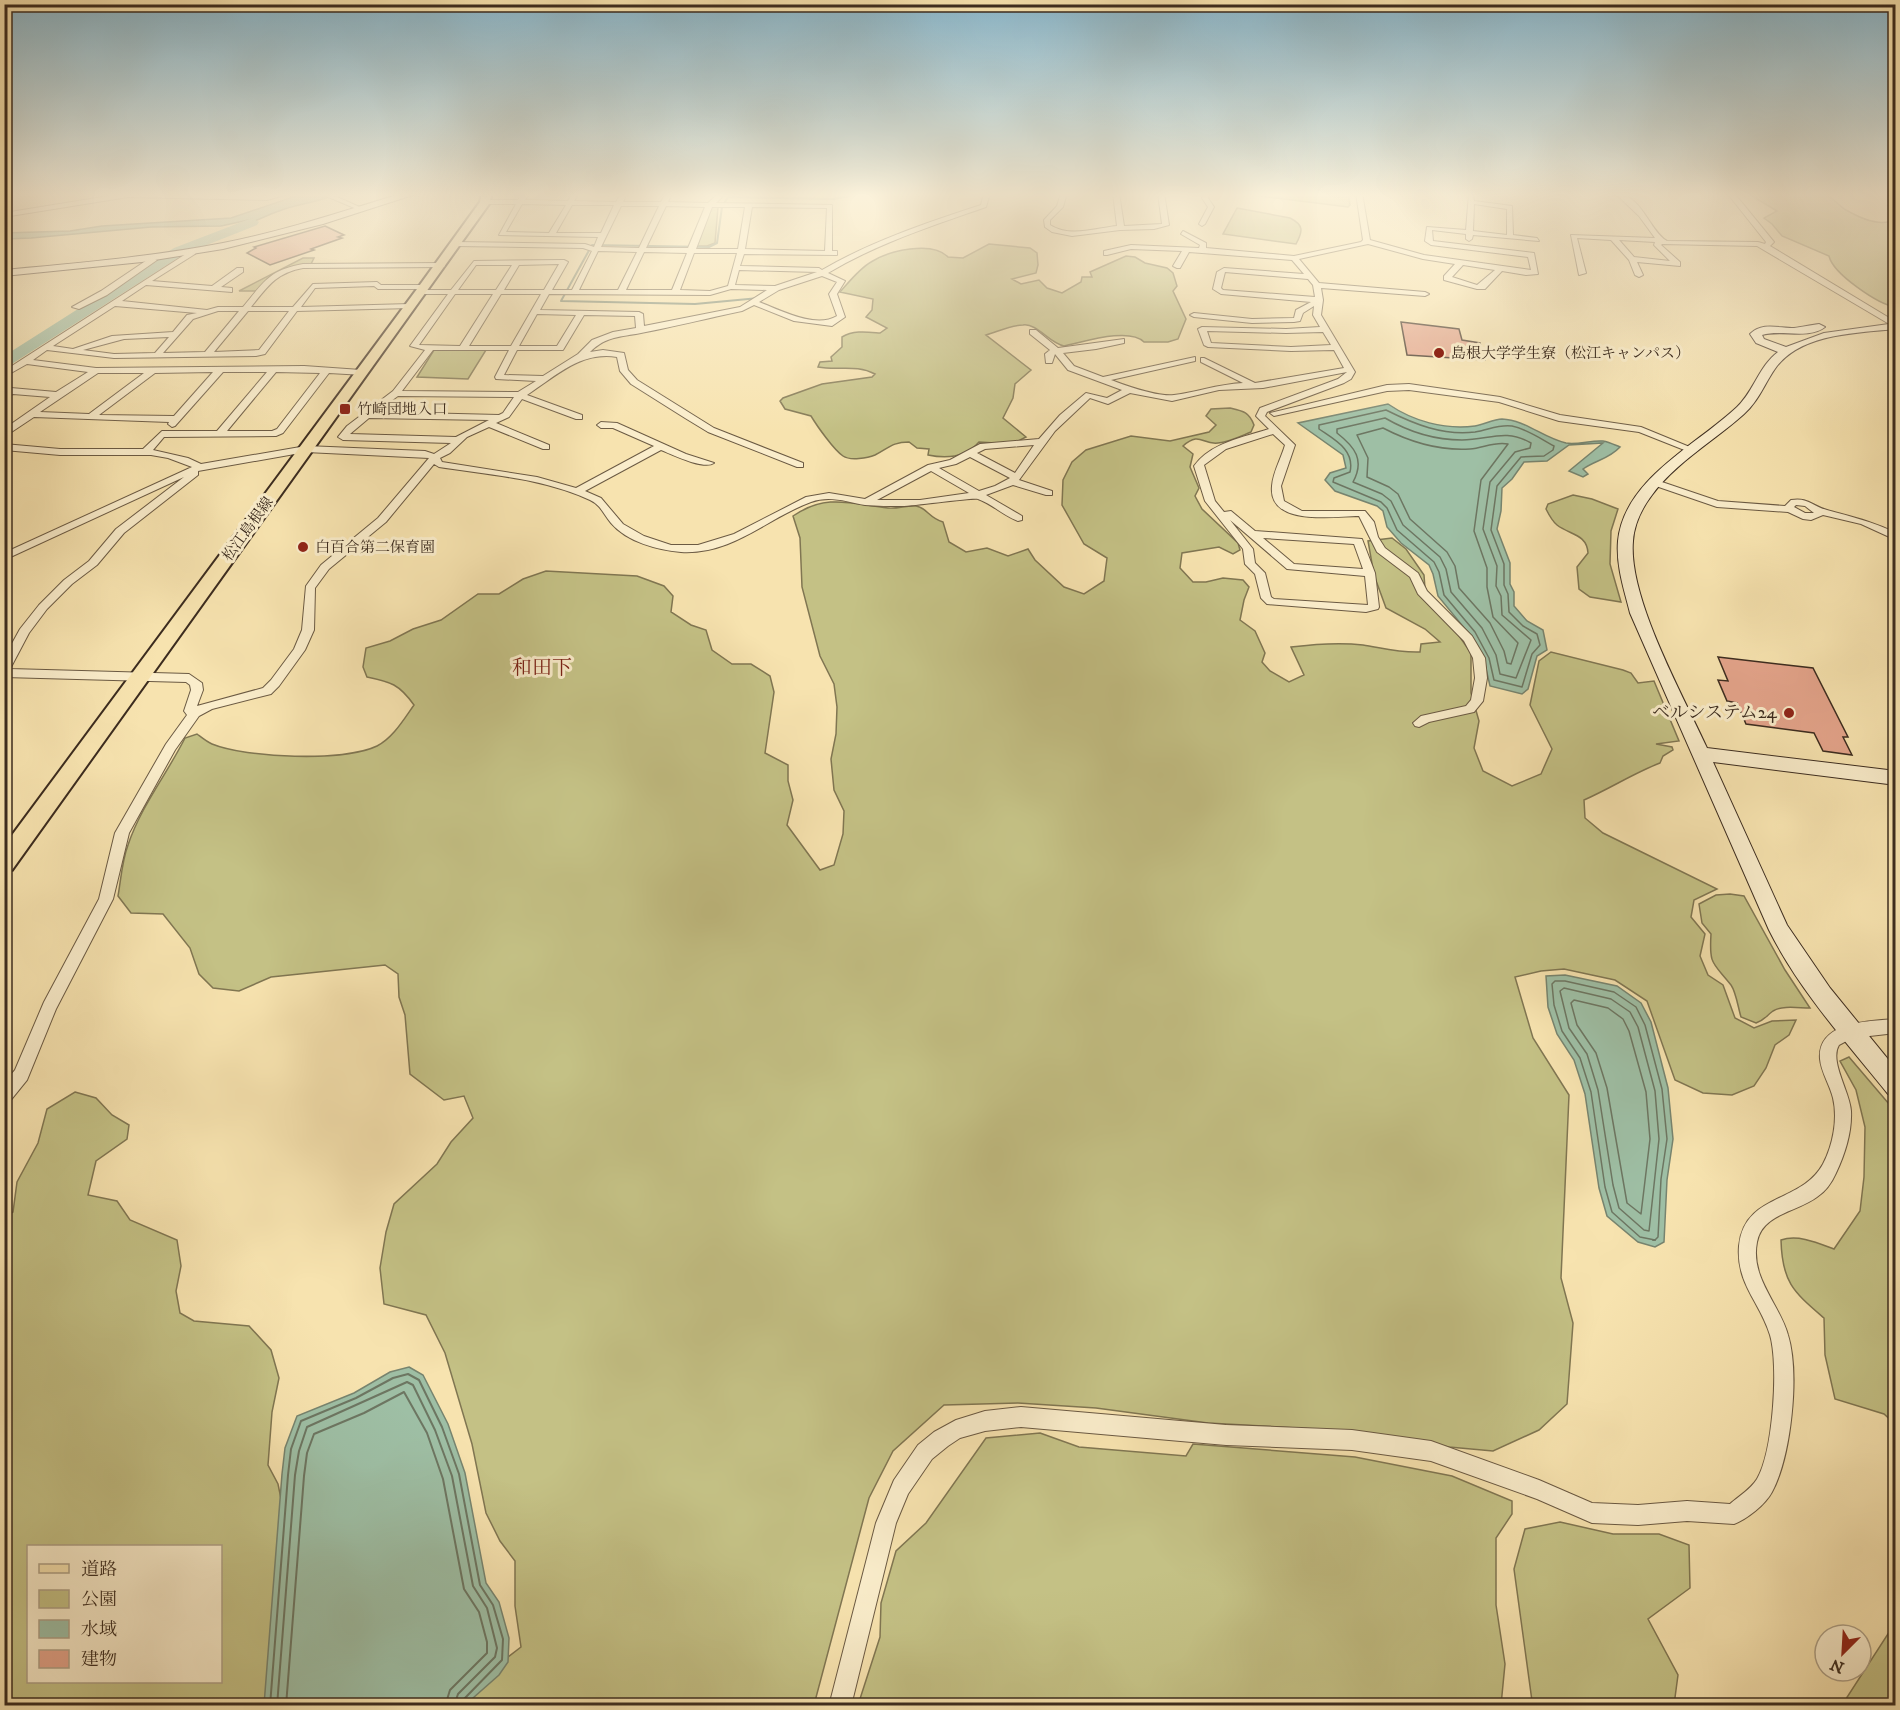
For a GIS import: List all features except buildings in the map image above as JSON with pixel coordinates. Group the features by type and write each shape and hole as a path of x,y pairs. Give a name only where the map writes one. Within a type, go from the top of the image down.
{"main road":[{"name":"松江島根線","path":"4,864 12,842 140,676 435,273"}],"street":[{"path":"76,307 104,293 134,273"},
{"path":"4,375 158,273"},
{"path":"213,289 236,273"},
{"path":"209,353 271,278 280,273"},
{"path":"466,273 414,346 560,348 581,313"},
{"path":"463,348 510,273"},
{"path":"544,379 499,377 558,273"},
{"path":"575,291 583,273"},
{"path":"621,292 630,273"},
{"path":"675,292 682,273"},
{"path":"731,287 735,273"},
{"path":"4,1096 21,1075 49,1007 106,899 122,833 170,747 195,713 208,706 267,691 275,683 298,650 308,630 310,588 326,567 382,520 435,457 447,451 459,440 502,417 520,395 581,356 595,342 605,337 742,309 776,288 819,273"},
{"path":"755,303 797,319 830,324 841,316 833,294 841,281 827,273"},
{"path":"1221,273 1217,289 1221,292 1319,300"},
{"path":"1259,273 1311,277"},
{"path":"1307,273 1317,285 1319,300 1316,312 1351,369"},
{"path":"1454,273 1448,279 1477,287 1482,287 1495,273"},
{"path":"1808,273 1891,324"},
{"path":"143,283 229,290"},
{"path":"47,348 114,356 256,354 262,352 312,286 377,284 378,287 453,291 710,293 731,287 776,288"},
{"path":"1317,285 1425,294"},
{"path":"1194,315 1252,321 1294,320 1298,319 1299,312 1319,300"},
{"path":"113,303 206,311"},
{"path":"158,354 190,317 206,311 231,307 295,309 410,306"},
{"path":"536,312 639,314 640,331"},
{"path":"1891,324 1819,338 1786,351 1772,363 1754,397 1653,482 1640,497 1626,533 1625,565 1638,613 1779,930 1796,959 1896,1087"},
{"path":"1786,351 1760,341 1756,334 1763,330 1794,331 1891,324"},
{"path":"1326,329 1286,331 1202,329 1208,345 1291,349 1338,348"},
{"path":"1034,332 1056,351 1066,365 1129,390 1177,398 1219,387 1255,386 1351,369"},
{"path":"74,351 122,335 175,334"},
{"path":"1049,362 1049,354 1056,351 1096,347 1121,341"},
{"path":"431,348 396,393 350,428 343,437 459,440"},
{"path":"581,356 603,352 621,354 624,371 634,382 711,430 800,465"},
{"path":"1101,380 1192,359"},
{"path":"1204,360 1255,386"},
{"path":"26,361 96,371 304,369 361,373"},
{"path":"91,417 155,369"},
{"path":"145,453 221,369"},
{"path":"1260,416 1263,410 1341,381 1348,377 1351,369"},
{"path":"220,434 273,370"},
{"path":"4,434 96,371"},
{"path":"162,434 273,434 279,430 326,371"},
{"path":"1260,416 1387,388 1409,387 1500,400 1559,418 1641,430 1692,450"},
{"path":"4,557 200,467 306,449 425,454 435,457 439,464 543,480 578,491 601,502 617,524 632,534 660,546 682,549 708,546 742,536 796,504 821,496 840,496 866,502 901,505 977,494 1014,479 1042,441 1066,414 1089,395 1107,401 1129,390"},
{"path":"4,396 11,392 58,395"},
{"path":"396,393 520,395 579,417"},
{"path":"32,414 176,419"},
{"path":"369,415 502,417"},
{"path":"1260,416 1290,445 1275,494 1279,502 1291,512 1300,514 1362,513 1369,522 1370,532 1381,550 1414,575 1422,592 1468,639 1479,658 1481,678 1477,701 1470,709 1425,719 1419,723"},
{"path":"488,423 546,447"},
{"path":"601,425 614,425 661,446 709,463"},
{"path":"1252,534 1358,541 1370,573 1374,605 1370,609 1270,602 1266,598 1260,573 1250,564 1248,549 1210,501 1200,463 1223,447 1276,430"},
{"path":"866,502 931,468 953,462 988,445 1042,441"},
{"path":"578,491 661,446"},
{"path":"4,447 59,452 145,453 176,456 200,467"},
{"path":"970,453 1014,479 1049,493"},
{"path":"195,713 190,711 197,690 193,680 183,677 37,675 4,671 24,632 43,608 68,582 93,563 120,531 150,510 200,467"},
{"path":"931,468 1018,518"},
{"path":"1653,482 1717,504 1790,509 1790,504 1798,502 1810,504 1818,511 1864,522 1896,537"},
{"path":"1210,501 1291,567 1370,573"},
{"path":"1699,754 1896,778"},
{"path":"840,1706 886,1523 901,1487 925,1452 941,1439 956,1430 985,1420 1021,1417 1226,1435 1352,1440 1431,1451 1539,1490 1592,1513 1638,1515 1687,1511 1734,1514 1763,1486 1775,1460 1785,1364 1779,1335 1752,1283 1748,1268 1749,1235 1761,1215 1808,1196 1829,1170 1844,1115 1842,1100 1830,1067 1827,1050 1831,1042 1850,1031 1896,1026"}],"green space":[{"path":"274,273 276,273 257,291 239,291"},
{"path":"857,273 1036,273 1012,279 1021,284 1039,280 1047,288 1062,293 1081,282 1082,277 1092,277 1090,273 1173,273 1177,286 1173,291 1186,319 1178,339 1168,342 1144,342 1128,336 1117,336 1064,346 1028,325 1009,327 986,335 1031,370 1015,384 1013,398 1003,418 1026,437 1012,444 979,442 968,451 956,456 928,455 929,449 917,448 909,442 903,442 868,457 846,458 839,453 811,416 785,409 780,401 822,384 872,377 875,374 854,368 818,367 820,362 832,361 831,357 842,347 842,337 856,332 880,333 887,328 866,317 872,310 873,299 840,292"},
{"path":"1841,273 1895,273 1895,307 1878,300"},
{"path":"434,350 486,350 468,379 417,377"},
{"path":"1230,408 1242,411 1250,417 1254,425 1251,432 1222,442 1213,443 1193,439 1183,446 1193,454 1190,467 1199,488 1195,496 1202,509 1238,543 1240,550 1233,554 1219,547 1182,553 1180,568 1193,582 1223,578 1243,580 1249,587 1240,620 1255,631 1265,653 1262,662 1270,671 1289,682 1304,675 1291,647 1345,644 1420,652 1421,644 1440,642 1425,629 1386,608 1374,575 1368,541 1392,538 1406,549 1424,575 1426,602 1455,630 1471,653 1471,693 1479,721 1474,748 1483,771 1512,786 1541,774 1552,749 1530,705 1539,661 1551,652 1623,670 1631,673 1638,683 1654,681 1679,741 1656,744 1672,747 1673,750 1663,756 1660,763 1584,800 1585,818 1603,833 1717,889 1694,900 1691,917 1705,934 1700,956 1708,975 1723,985 1735,1018 1754,1028 1772,1021 1796,1020 1789,1035 1775,1045 1766,1068 1754,1086 1732,1095 1703,1093 1675,1080 1647,1001 1615,980 1564,969 1515,977 1533,1038 1569,1095 1561,1278 1573,1323 1567,1404 1539,1430 1493,1451 1449,1447 1350,1431 1208,1423 1096,1408 1018,1403 944,1405 893,1451 869,1498 814,1705 461,1705 468,1688 521,1647 515,1606 515,1561 500,1541 486,1513 472,1444 445,1353 426,1315 384,1304 380,1268 386,1232 394,1204 437,1164 451,1142 473,1118 464,1096 444,1100 410,1074 405,1015 399,997 398,974 385,965 271,977 239,991 213,988 199,974 190,948 163,914 131,913 118,896 124,857 133,831 185,738 197,734 210,743 227,749 270,755 319,756 362,751 377,746 393,733 414,705 404,692 394,685 367,677 363,667 366,648 390,641 413,629 441,620 478,594 499,594 523,579 546,571 637,576 664,586 673,596 671,612 691,625 706,630 712,650 732,664 751,664 770,676 774,692 765,753 788,765 788,781 793,800 787,825 820,870 834,865 843,834 844,811 834,790 831,759 836,734 837,707 834,684 820,656 802,587 800,538 793,516 817,504 828,502 888,508 919,507 943,522 949,542 966,552 987,548 1008,556 1028,549 1035,560 1064,587 1084,594 1104,581 1107,558 1084,544 1062,505 1063,480 1072,462 1086,450 1131,436 1170,441 1209,432 1216,425 1206,416 1211,409"},
{"path":"1573,495 1592,499 1618,509 1611,531 1610,564 1621,602 1590,597 1579,589 1577,567 1588,553 1585,542 1555,523 1546,509 1548,504"},
{"path":"1716,895 1744,896 1785,970 1810,1008 1777,1009 1756,1023 1741,1017 1733,988 1716,967 1712,958 1711,934 1702,923 1699,904"},
{"path":"1849,1057 1895,1111 1895,1424 1884,1414 1835,1399 1825,1355 1824,1318 1797,1293 1787,1277 1782,1255 1781,1240 1788,1238 1808,1240 1834,1249 1860,1211 1864,1177 1865,1127 1856,1090 1840,1061"},
{"path":"75,1092 96,1098 112,1115 129,1125 127,1139 96,1161 88,1195 117,1201 130,1220 177,1240 181,1266 176,1291 180,1313 194,1321 249,1326 271,1350 279,1378 272,1412 268,1465 278,1484 295,1568 305,1706 5,1706 5,1217 13,1212 17,1182 38,1143 47,1109"},
{"path":"1040,1433 1079,1447 1186,1456 1193,1444 1355,1457 1452,1476 1512,1501 1512,1514 1496,1538 1496,1605 1505,1664 1501,1705 858,1705 880,1637 881,1603 896,1551 926,1523 986,1438"},
{"path":"1560,1522 1613,1534 1659,1534 1689,1545 1690,1588 1648,1619 1678,1675 1674,1705 1531,1705 1514,1569 1525,1529"},
{"path":"1895,1623 1895,1705 1842,1705 1856,1683 1873,1683 1873,1657"}],"water":[{"path":"1388,404 1429,423 1463,427 1495,420 1511,420 1566,443 1603,441 1620,447 1583,469 1588,474 1583,477 1569,471 1603,443 1569,445 1547,461 1524,462 1512,479 1502,488 1497,529 1510,563 1510,584 1514,592 1514,606 1527,621 1543,630 1547,650 1537,656 1528,689 1522,694 1490,686 1484,660 1470,635 1438,596 1429,565 1401,543 1387,527 1383,511 1377,506 1335,491 1325,480 1330,473 1346,468 1343,455 1298,423"},
{"path":"1565,975 1617,986 1641,1003 1651,1022 1668,1088 1673,1139 1667,1180 1664,1242 1655,1247 1638,1242 1607,1216 1599,1188 1585,1094 1574,1060 1557,1034 1548,1007 1546,976"},
{"path":"409,1367 423,1375 448,1424 465,1473 486,1583 499,1602 509,1638 508,1662 499,1675 465,1705 264,1705 282,1474 285,1448 297,1416 354,1393 390,1372"}],"waterway":[{"path":"4,364 145,273"},
{"path":"577,273 561,301 695,304 759,298"}],"place":[{"name":"島根大学学生寮（松江キャンパス）","path":"1439,353"},
{"name":"竹崎団地入口","path":"345,409"},
{"name":"白百合第二保育園","path":"303,547"},
{"name":"ベルシステム24","path":"1789,713"}],"district":[{"name":"和田下","path":"542,668"}]}
